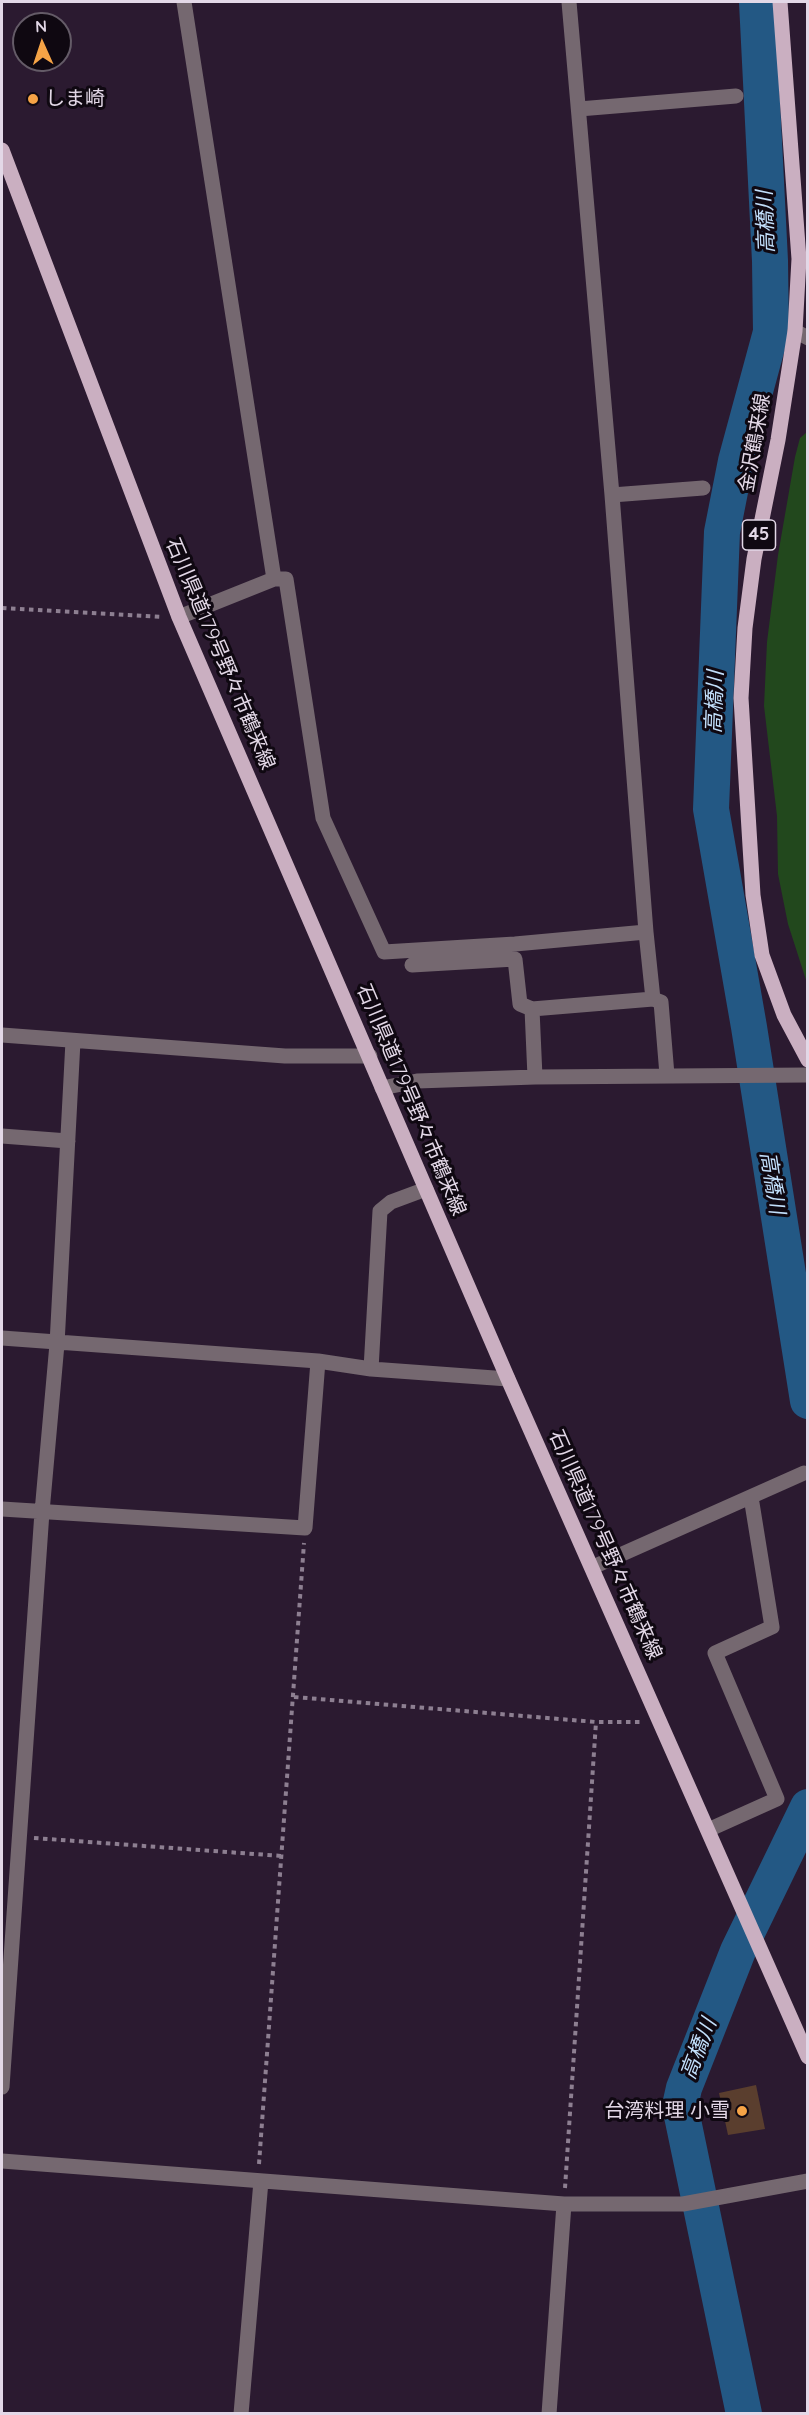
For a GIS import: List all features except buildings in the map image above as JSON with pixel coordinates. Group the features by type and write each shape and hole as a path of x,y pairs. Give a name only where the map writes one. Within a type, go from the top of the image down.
{"main road":[{"name":"金沢鶴来線","path":"780,2 800,259 801,334 754,559 745,628 741,698 753,895 762,955 784,1015 807,1060"},
{"name":"石川県道179号野々市鶴来線","path":"2,150 179,617 508,1379 593,1567 807,2057"}],"street":[{"path":"184,2 274,579"},
{"path":"569,2 653,999"},
{"path":"579,109 736,96"},
{"path":"612,495 703,488"},
{"path":"179,617 274,579 286,579 323,818 384,952 515,944 646,932"},
{"path":"412,965 515,959 520,1004 532,1009 653,999 661,1002 667,1075"},
{"path":"532,1009 535,1077"},
{"path":"2,1035 285,1056 370,1056"},
{"path":"2,2087 42,1512 57,1344 73,1041"},
{"path":"382,1088 417,1081 535,1077 807,1075"},
{"path":"2,1136 68,1141"},
{"path":"371,1368 380,1211 391,1202 426,1189"},
{"path":"2,1338 508,1379"},
{"path":"2,1509 305,1528 318,1362"},
{"path":"593,1567 804,1473"},
{"path":"708,1830 777,1798 715,1653 772,1627 751,1497"},
{"path":"2,2161 564,2204 687,2204 807,2181"},
{"path":"242,2414 260,2181"},
{"path":"549,2414 564,2204"}],"path":[{"path":"2,608 179,617"},
{"path":"260,2181 305,1528"},
{"path":"294,1697 596,1722 661,1722"},
{"path":"564,2204 596,1722"},
{"path":"19,1837 282,1856"}],"green space":[{"path":"807,432 807,983 788,924 778,874 777,816 764,706 767,642 778,555 795,457 800,438"}],"waterway":[{"name":"高橋川","path":"757,2 770,261 771,332 736,461 722,532 711,809 749,1027 808,1401"},
{"name":"高橋川","path":"744,2414 680,2106 684,2088 738,1951 808,1807"}],"place":[{"name":"しま崎","path":"33,99"},
{"name":"台湾料理 小雪","path":"742,2111"}]}
